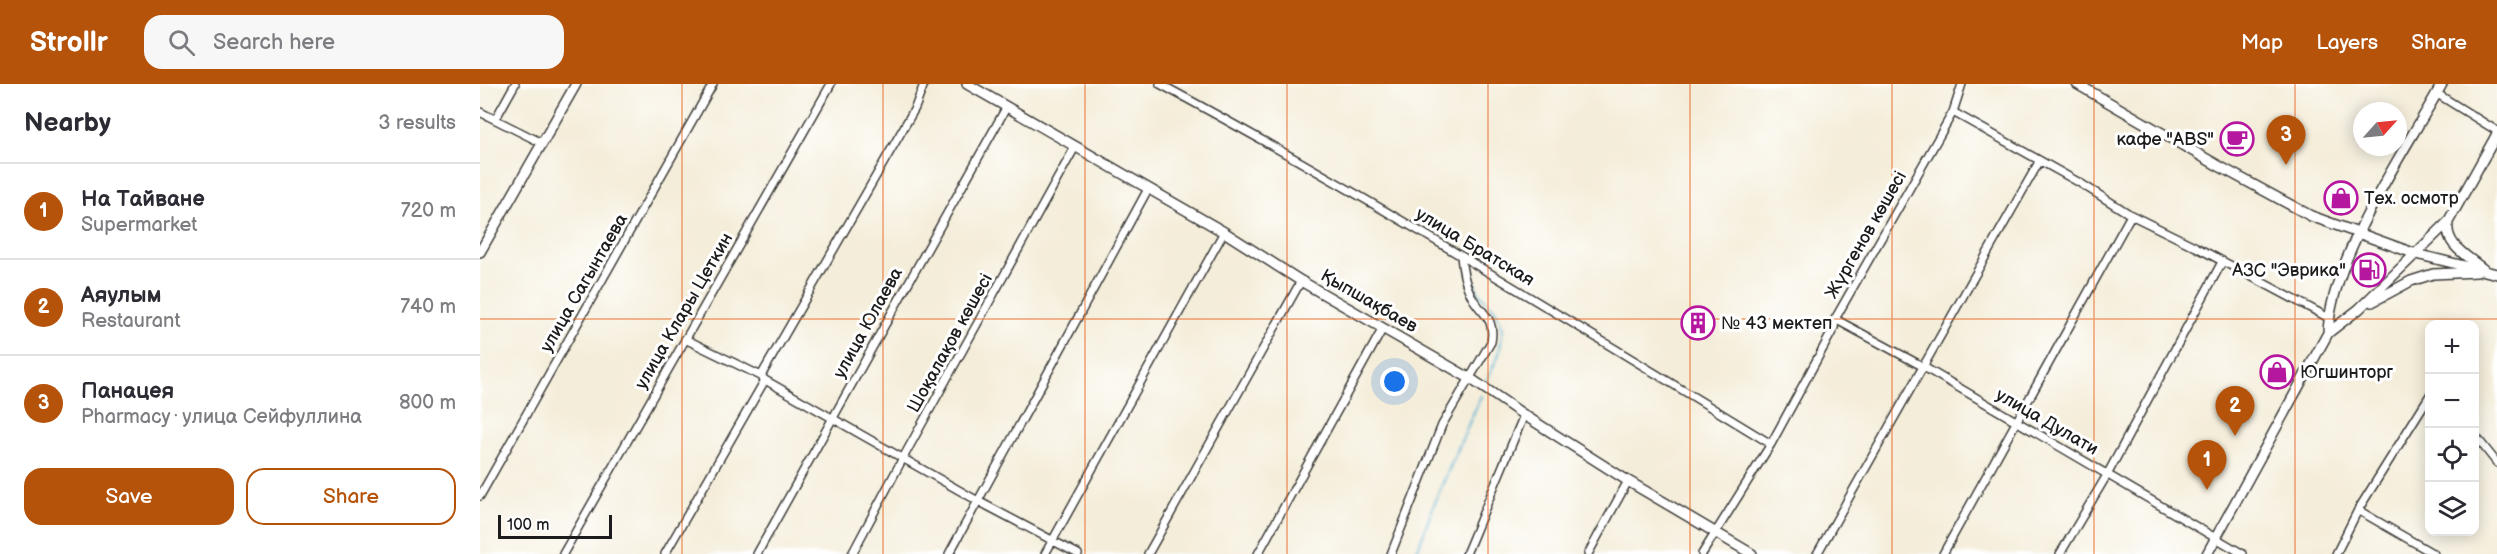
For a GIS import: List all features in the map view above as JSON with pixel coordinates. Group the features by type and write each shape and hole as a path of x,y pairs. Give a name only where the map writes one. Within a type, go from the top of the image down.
{"street":[{"path":"496,118 515,84"},
{"path":"480,252 576,84"},
{"name":"улица Сагынтаева","path":"480,496 714,84"},
{"name":"улица Клары Цеткин","path":"563,554 831,84"},
{"path":"666,554 915,108 924,84"},
{"name":"Қыпшақбаев","path":"967,84 1224,232 1301,281 1471,378 1524,415 1628,481 1752,554"},
{"name":"улица Братская","path":"1160,84 1267,142 1461,256 1771,444"},
{"name":"Жүргенов көшесі","path":"1702,554 1771,444 1834,328 1835,319 1953,112 1962,84"},
{"path":"2077,84 2311,216 2416,254 2497,274"},
{"path":"2328,333 2329,318 2358,233 2442,84"},
{"path":"2207,554 2328,333 2359,309 2448,222 2497,132 2436,93"},
{"name":"улица Юлаева","path":"757,554 1006,108"},
{"path":"480,112 542,143"},
{"path":"1953,112 2080,183 2132,215 2329,318"},
{"name":"Шоқалақов көшесі","path":"852,554 1076,147"},
{"path":"1817,554 2039,162"},
{"path":"949,554 1148,189"},
{"path":"1943,554 2132,215"},
{"path":"2448,222 2446,232 2451,242 2486,271"},
{"path":"1045,554 1224,232"},
{"path":"1391,554 1442,425 1491,342 1493,329 1489,318 1470,295 1461,256"},
{"path":"2061,554 2108,475 2222,262"},
{"path":"2359,309 2411,281 2433,274 2486,271"},
{"path":"1148,554 1301,281"},
{"name":"улица Дулати","path":"1835,319 1923,366 2243,554"},
{"path":"1258,554 1383,328"},
{"path":"685,339 763,378 978,501 1078,554"},
{"path":"2336,554 2358,510 2425,403"},
{"path":"1466,554 1524,415"},
{"path":"2479,439 2497,463"},
{"path":"1588,554 1628,481"},
{"path":"2358,510 2434,554"}],"waterway":[{"path":"1467,271 1480,294 1496,311 1503,329 1499,354 1486,382"},
{"path":"1416,554 1436,499 1481,396"}],"place":[{"name":"кафе \"ABS\"","path":"2237,139"},
{"name":"Панацея","path":"2286,165"},
{"name":"Тех. осмотр","path":"2341,198"},
{"name":"АЗС \"Эврика\"","path":"2369,270"},
{"name":"№ 43 мектеп","path":"1698,323"},
{"name":"Югшинторг","path":"2277,372"},
{"name":"Аяулым","path":"2235,436"},
{"name":"На Тайване","path":"2207,490"}]}
